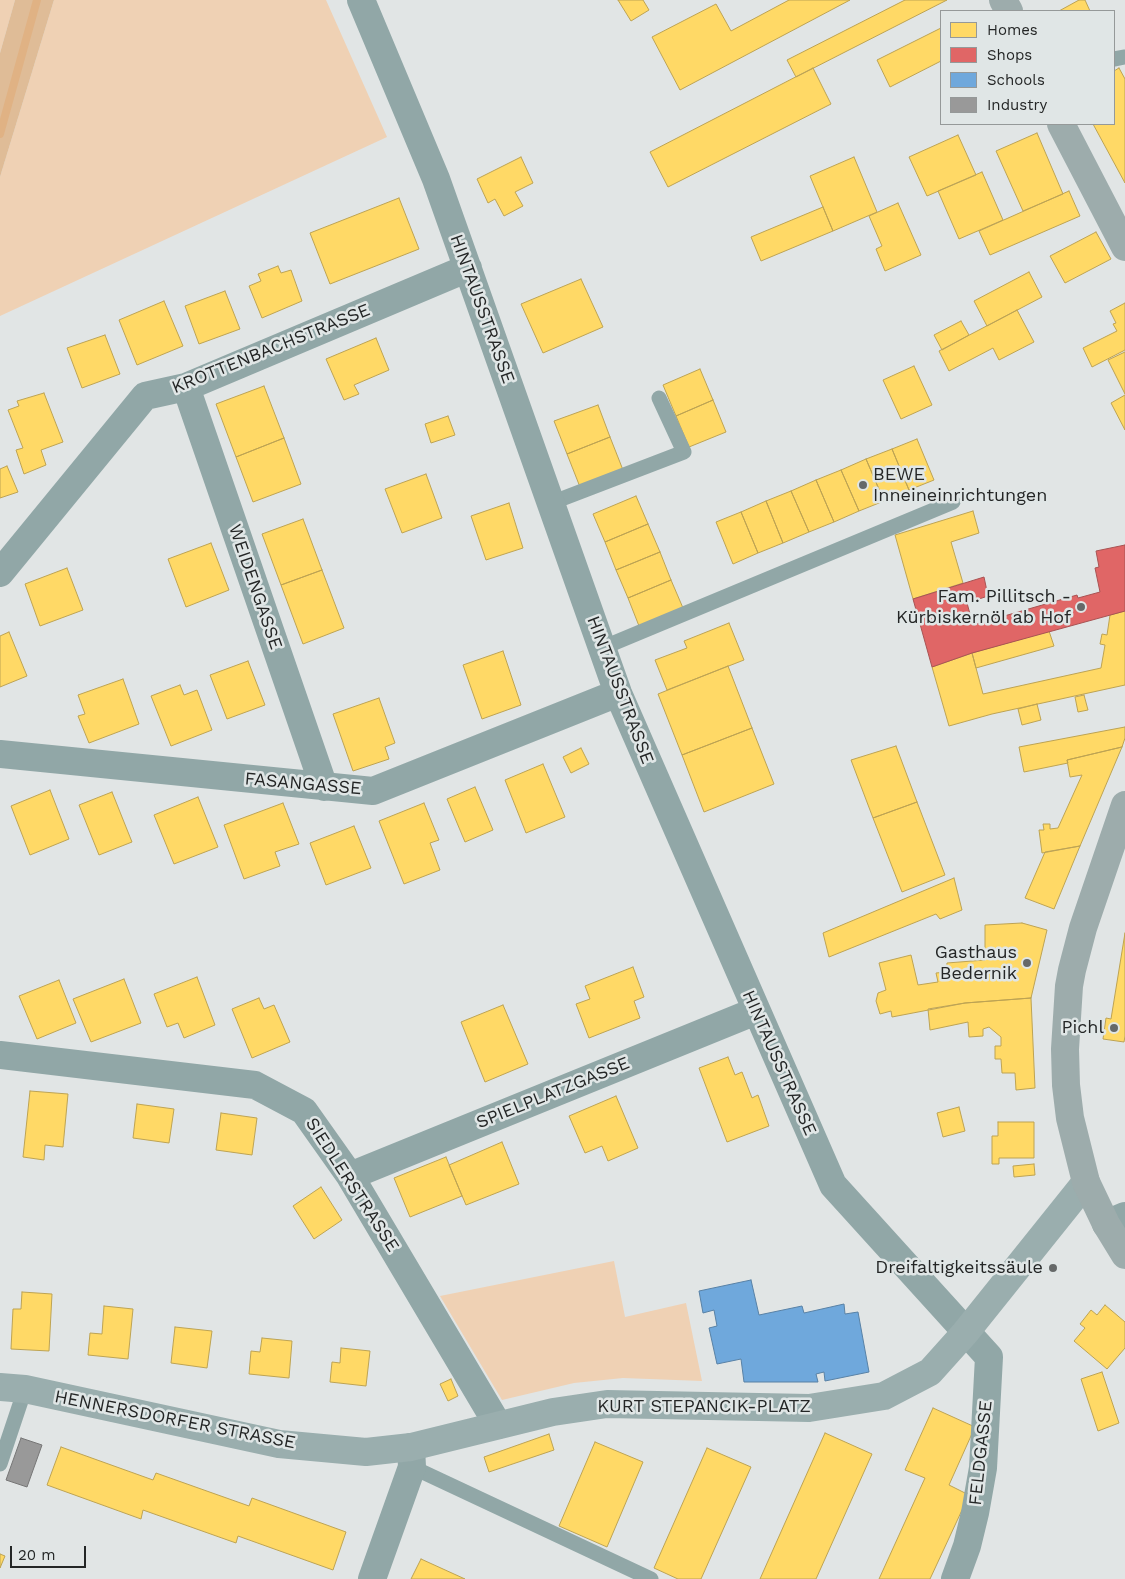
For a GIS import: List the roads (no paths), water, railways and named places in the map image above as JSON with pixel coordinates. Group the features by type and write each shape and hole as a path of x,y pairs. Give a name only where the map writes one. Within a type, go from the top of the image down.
{"main road":[{"path":"1062,125 1125,247"},
{"path":"1125,805 1083,928 1069,986 1065,1049 1066,1085 1072,1127 1086,1182 1115,1220 1125,1255"}],"street":[{"name":"HINTAUSSTRASSE","path":"361,0 423,147 468,268 618,693 833,1185 966,1333"},
{"name":"KROTTENBACHSTRASSE","path":"0,573 145,396 186,388 468,268"},
{"name":"WEIDENGASSE","path":"186,388 324,787"},
{"name":"FASANGASSE","path":"0,754 324,787 374,790 618,693"},
{"name":"SPIELPLATZGASSE","path":"350,1176 756,1010"},
{"name":"SIEDLERSTRASSE","path":"0,1055 255,1085 304,1111 350,1176 498,1424"},
{"name":"KURT STEPANCIK-PLATZ","path":"498,1424 553,1412 607,1404 809,1408 884,1396 930,1372 966,1333 1086,1182"},
{"name":"FELDGASSE","path":"955,1579 967,1546 975,1513 983,1468 986,1423 988,1357 966,1333"},
{"name":"HENNERSDORFER STRASSE","path":"13,1388 278,1444 411,1457 498,1424"},
{"path":"372,1579 411,1457"}],"lane":[{"path":"551,503 684,452 660,398"},
{"path":"602,648 953,502"},
{"path":"0,1464 13,1388"},
{"path":"411,1457 651,1579"}],"waterway":[{"path":"0,134 37,0"}],"place":[{"name":"BEWE Inneineinrichtungen","path":"863,485"},
{"name":"Fam. Pillitsch - Kürbiskernöl ab Hof","path":"1081,607"},
{"name":"Gasthaus Bedernik","path":"1027,963"},
{"name":"Pichl","path":"1114,1028"},
{"name":"Dreifaltigkeitssäule","path":"1053,1268"}]}
